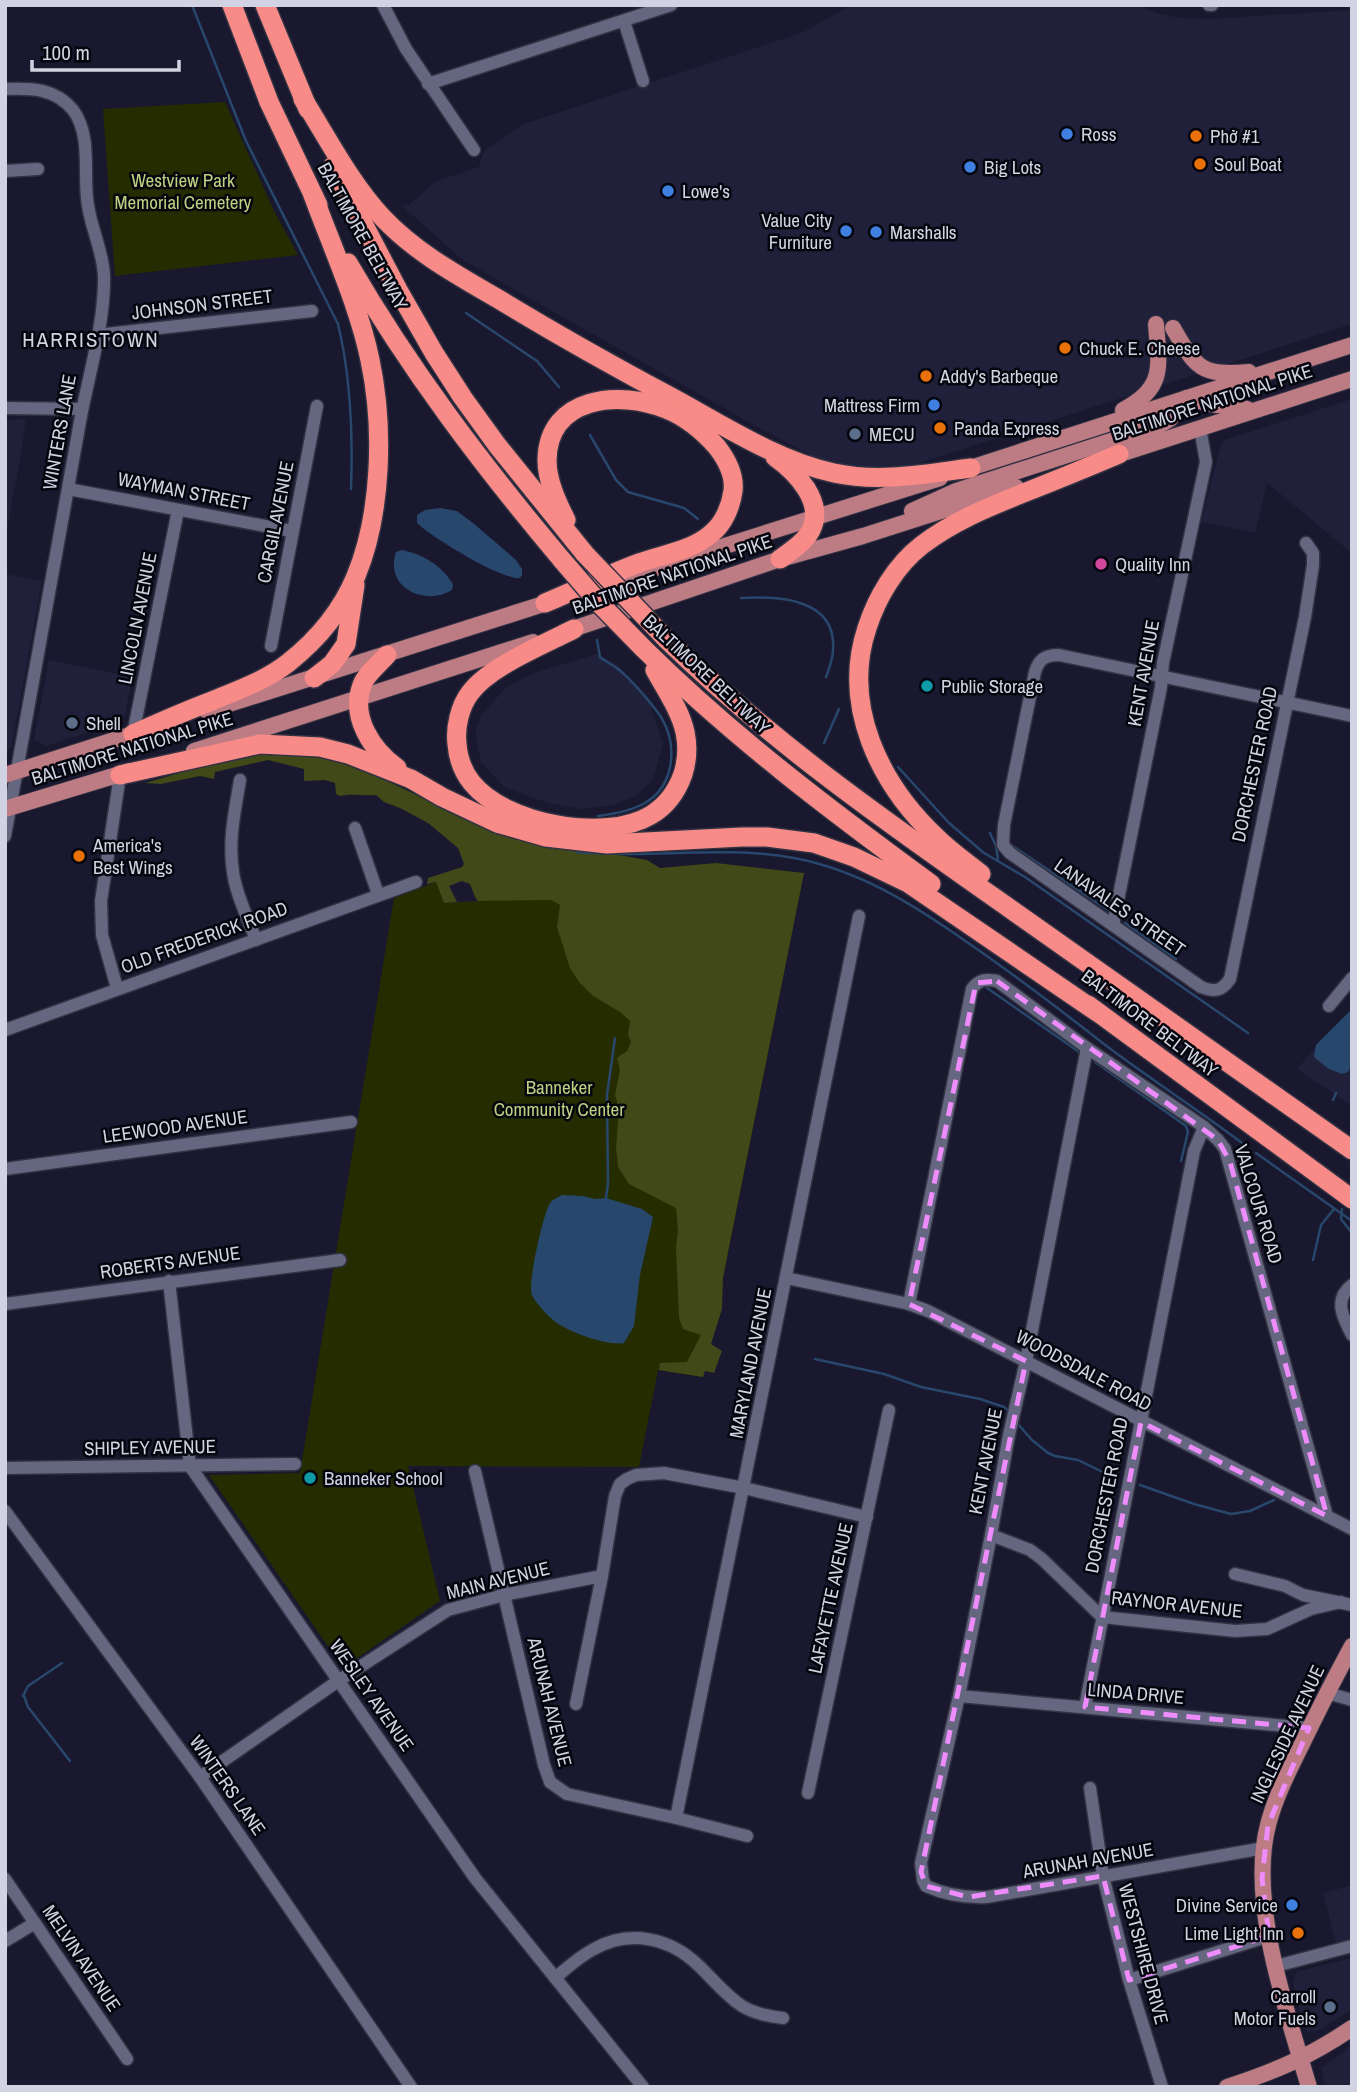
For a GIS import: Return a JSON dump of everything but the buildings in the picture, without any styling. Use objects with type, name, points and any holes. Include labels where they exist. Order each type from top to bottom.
[{"type":"highway","name":"BALTIMORE BELTWAY","points":[[232,5],[269,102],[337,243],[365,292],[413,368],[483,463],[600,604],[714,716],[815,799],[1097,1012],[1352,1199]]},
{"type":"highway","name":"BALTIMORE BELTWAY","points":[[265,5],[303,99],[358,216],[434,353],[497,445],[582,550],[667,640],[729,699],[887,823],[1352,1150]]},
{"type":"highway","points":[[303,99],[383,219],[407,241],[453,273],[561,337],[761,446],[815,468],[861,477],[896,478],[971,468]]},
{"type":"highway","points":[[313,195],[364,335],[374,386],[378,444],[377,480],[368,534],[356,577],[346,644],[332,664],[314,678]]},
{"type":"highway","points":[[545,603],[638,564],[688,547],[714,533],[732,501],[733,485],[723,455],[698,428],[667,409],[651,404],[615,399],[582,405],[569,413],[552,434],[547,462],[557,502],[582,550]]},
{"type":"highway","points":[[761,446],[782,462],[805,487],[814,505],[815,518],[811,530],[780,559]]},
{"type":"highway","points":[[1119,454],[974,513],[921,546],[883,591],[872,614],[864,635],[858,688],[862,717],[870,743],[884,771],[916,816],[957,855],[1141,1002]]},
{"type":"highway","points":[[133,734],[244,688],[286,665],[321,633],[356,577]]},
{"type":"highway","points":[[574,629],[500,667],[485,678],[469,693],[458,722],[458,753],[471,783],[501,806],[547,823],[593,828],[633,823],[663,807],[677,788],[686,766],[686,734],[681,717],[643,648]]},
{"type":"highway","points":[[387,655],[362,685],[359,711],[368,736],[379,752],[411,779]]},
{"type":"highway","points":[[120,775],[260,744],[320,747],[348,754],[411,779],[497,823],[546,837],[574,842],[634,844],[743,837],[792,840],[833,848],[908,883],[1097,1012]]},
{"type":"main road","points":[[1081,432],[1140,402],[1155,383],[1158,360],[1156,324]]},
{"type":"main road","points":[[1173,328],[1190,358],[1207,371],[1230,373],[1279,369]]},
{"type":"main road","name":"BALTIMORE NATIONAL PIKE","points":[[11,774],[1352,345]]},
{"type":"main road","name":"BALTIMORE NATIONAL PIKE","points":[[8,809],[574,629],[780,559],[863,536],[1352,379]]},
{"type":"main road","points":[[863,536],[956,491],[1160,425],[1170,419],[1187,398],[1233,408],[1258,409]]},
{"type":"main road","name":"INGLESIDE AVENUE","points":[[1309,2087],[1269,1936],[1262,1879],[1264,1848],[1276,1800],[1352,1646]]},
{"type":"main road","points":[[1227,2087],[1276,2071],[1352,2028]]},
{"type":"street","points":[[383,5],[405,49],[474,150]]},
{"type":"street","points":[[428,84],[671,5]]},
{"type":"street","points":[[624,22],[643,81]]},
{"type":"street","name":"WINTERS LANE","points":[[5,89],[37,88],[50,92],[67,104],[79,120],[89,212],[104,275],[97,335],[35,667],[11,774],[5,836]]},
{"type":"street","points":[[5,171],[38,169]]},
{"type":"street","name":"JOHNSON STREET","points":[[97,335],[312,311]]},
{"type":"street","name":"CARGIL AVENUE","points":[[271,646],[317,406]]},
{"type":"street","points":[[5,408],[82,408]]},
{"type":"street","name":"KENT AVENUE","points":[[1113,925],[1206,462],[1200,428]]},
{"type":"street","name":"WAYMAN STREET","points":[[68,489],[292,531]]},
{"type":"street","name":"LINCOLN AVENUE","points":[[133,734],[178,510]]},
{"type":"street","name":"DORCHESTER ROAD","points":[[1220,990],[1230,979],[1305,617],[1313,565],[1313,553],[1306,543]]},
{"type":"street","name":"LANAVALES STREET","points":[[1162,676],[1059,655],[1042,658],[1032,682],[1004,825],[1003,845],[1010,853],[1200,987],[1220,990]]},
{"type":"street","points":[[1162,676],[1352,716]]},
{"type":"street","points":[[117,988],[102,935],[101,901],[120,775]]},
{"type":"street","points":[[240,780],[231,838],[233,872],[236,888],[256,940]]},
{"type":"street","points":[[355,828],[378,894]]},
{"type":"street","name":"OLD FREDERICK ROAD","points":[[5,1030],[416,882]]},
{"type":"street","name":"MARYLAND AVENUE","points":[[676,1818],[859,916]]},
{"type":"street","points":[[1329,1006],[1352,978]]},
{"type":"street","name":"VALCOUR ROAD","points":[[909,1304],[972,989],[976,983],[983,980],[997,981],[1087,1048],[1205,1127],[1225,1149],[1327,1516]]},
{"type":"street","name":"KENT AVENUE","points":[[923,1880],[921,1863],[959,1696],[1087,1048]]},
{"type":"street","name":"LEEWOOD AVENUE","points":[[5,1169],[351,1122]]},
{"type":"street","name":"DORCHESTER ROAD","points":[[1085,1707],[1194,1150],[1205,1127]]},
{"type":"street","name":"ROBERTS AVENUE","points":[[5,1304],[340,1259]]},
{"type":"street","name":"WOODSDALE ROAD","points":[[786,1278],[909,1304],[944,1318],[1352,1529]]},
{"type":"street","name":"WESLEY AVENUE","points":[[169,1281],[190,1466],[475,1878],[643,2087]]},
{"type":"street","points":[[1352,1285],[1345,1290],[1340,1305],[1352,1335]]},
{"type":"street","name":"LAFAYETTE AVENUE","points":[[808,1793],[889,1410]]},
{"type":"street","name":"SHIPLEY AVENUE","points":[[5,1468],[295,1464]]},
{"type":"street","name":"ARUNAH AVENUE","points":[[475,1471],[550,1782],[567,1794],[747,1836]]},
{"type":"street","points":[[576,1704],[615,1496],[620,1485],[627,1479],[636,1475],[664,1473],[744,1488],[867,1517]]},
{"type":"street","name":"WINTERS LANE","points":[[5,1511],[200,1777],[411,2087]]},
{"type":"street","name":"RAYNOR AVENUE","points":[[991,1535],[1017,1544],[1036,1555],[1102,1617],[1235,1632],[1267,1629],[1311,1609],[1346,1604]]},
{"type":"street","points":[[1235,1574],[1285,1586],[1303,1595],[1346,1604]]},
{"type":"street","name":"MAIN AVENUE","points":[[200,1777],[338,1681],[448,1610],[504,1595],[602,1576]]},
{"type":"street","points":[[1327,1693],[1352,1700]]},
{"type":"street","name":"LINDA DRIVE","points":[[959,1696],[1310,1728]]},
{"type":"street","name":"WESTSHIRE DRIVE","points":[[1090,1788],[1103,1876],[1129,1980],[1162,2087]]},
{"type":"street","name":"ARUNAH AVENUE","points":[[923,1880],[926,1886],[947,1894],[968,1897],[1008,1894],[1264,1848]]},
{"type":"street","name":"MELVIN AVENUE","points":[[5,1879],[127,2059]]},
{"type":"street","points":[[5,1941],[35,1923]]},
{"type":"street","points":[[1129,1980],[1269,1936]]},
{"type":"street","points":[[555,1978],[591,1950],[606,1943],[635,1937],[648,1938],[686,1954],[743,2007],[760,2014],[783,2018]]},
{"type":"street","points":[[1276,1966],[1352,1947]]},
{"type":"highlighted area","points":[[997,981],[1218,1140],[1230,1162],[1327,1516],[1141,1422],[1085,1707],[1309,1728],[1268,1825],[1262,1879],[1269,1936],[1129,1980],[1103,1876],[968,1897],[926,1886],[921,1872],[1026,1361],[909,1304],[976,983]]},
{"type":"shaded area","points":[[851,5],[1134,5],[1181,18],[1210,19],[1352,10],[1352,324],[916,464],[864,469],[837,465],[814,457],[464,261],[401,205],[409,205],[436,181],[479,167],[484,151],[524,124],[804,32]]},
{"type":"shaded area","points":[[1352,399],[1352,553],[1267,483],[1255,533],[1201,522],[1222,441]]},
{"type":"shaded area","points":[[26,419],[19,465],[5,539],[5,420]]},
{"type":"shaded area","points":[[5,574],[42,581],[11,748],[5,750]]},
{"type":"shaded area","points":[[596,654],[618,665],[648,698],[663,744],[653,779],[637,795],[613,805],[580,809],[548,803],[504,787],[481,762],[475,733],[480,717],[505,688],[534,673]]},
{"type":"shaded area","points":[[49,660],[132,677],[125,715],[119,722],[46,746],[34,740]]},
{"type":"shaded area","points":[[1352,1008],[1352,1106],[1297,1069]]},
{"type":"shaded area","points":[[1352,1885],[1352,1939],[1336,1943],[1323,1893]]},
{"type":"shaded area","points":[[1352,1958],[1352,2009],[1319,2030],[1308,2032],[1293,1984],[1296,1972]]},
{"type":"shaded area","points":[[1352,2045],[1352,2087],[1325,2087],[1321,2068]]},
{"type":"green space","name":"Westview Park Memorial Cemetery","points":[[225,102],[274,211],[298,255],[115,276],[103,109]]},
{"type":"green space","points":[[304,751],[362,769],[508,835],[647,860],[660,868],[716,863],[804,873],[723,1278],[722,1309],[711,1344],[722,1351],[714,1373],[705,1371],[703,1377],[659,1370],[660,1363],[687,1362],[701,1335],[683,1329],[679,1318],[676,1208],[629,1184],[618,1167],[616,1148],[619,1108],[615,1095],[620,1070],[617,1058],[627,1051],[631,1042],[628,1035],[630,1021],[593,996],[570,968],[557,927],[560,905],[551,900],[478,901],[470,884],[462,881],[449,886],[457,902],[444,903],[436,882],[427,884],[428,878],[462,867],[464,864],[458,848],[428,823],[384,802],[376,795],[340,796],[336,794],[335,783],[325,780],[304,781],[304,769],[268,760],[215,772],[214,779],[200,776],[161,784],[145,783],[258,753]]},
{"type":"green space","name":"Banneker Community Center","points":[[802,881],[703,1377],[658,1370],[639,1467],[408,1466],[440,1601],[343,1668],[209,1475],[300,1473],[394,898],[436,882],[444,903]]},
{"type":"water","points":[[440,508],[457,511],[516,560],[522,569],[520,578],[484,566],[417,523],[417,515],[425,510]]},
{"type":"water","points":[[402,550],[437,566],[453,584],[452,590],[441,595],[419,595],[401,584],[394,564],[396,552]]},
{"type":"water","points":[[1352,1009],[1352,1064],[1348,1072],[1342,1074],[1329,1069],[1314,1055],[1316,1045]]},
{"type":"water","points":[[562,1195],[606,1198],[642,1209],[653,1217],[640,1275],[634,1326],[624,1343],[583,1336],[558,1324],[532,1295],[534,1265],[546,1212],[550,1203]]},
{"type":"waterway","points":[[192,5],[246,141],[338,324],[350,406],[351,489]]},
{"type":"waterway","points":[[466,313],[537,361],[559,387]]},
{"type":"waterway","points":[[590,435],[616,480],[628,492],[684,508],[698,519]]},
{"type":"waterway","points":[[741,598],[787,600],[815,610],[826,620],[832,633],[833,653],[826,677]]},
{"type":"waterway","points":[[597,640],[600,657],[629,679],[661,717],[670,740],[671,752],[668,775],[655,795],[634,808],[598,816]]},
{"type":"waterway","points":[[824,743],[839,709]]},
{"type":"waterway","points":[[898,767],[949,823],[984,853],[1025,877],[1248,1033]]},
{"type":"waterway","points":[[990,833],[998,860]]},
{"type":"waterway","points":[[1011,845],[1108,910]]},
{"type":"waterway","points":[[577,852],[767,854],[818,863],[862,879],[904,901],[964,940],[1246,1146]]},
{"type":"waterway","points":[[1125,923],[1176,959]]},
{"type":"waterway","points":[[987,988],[1082,1054]]},
{"type":"waterway","points":[[606,1198],[607,1095],[615,1038]]},
{"type":"waterway","points":[[1095,1062],[1186,1126],[1188,1132],[1181,1161]]},
{"type":"waterway","points":[[1333,1100],[1336,1093]]},
{"type":"waterway","points":[[1256,1153],[1352,1221]]},
{"type":"waterway","points":[[1313,1260],[1321,1225],[1334,1209]]},
{"type":"waterway","points":[[1342,1209],[1341,1219],[1352,1233]]},
{"type":"waterway","points":[[815,1359],[884,1374],[921,1387],[980,1399],[1004,1407],[1010,1412]]},
{"type":"waterway","points":[[1017,1423],[1048,1453],[1078,1460],[1117,1479]]},
{"type":"waterway","points":[[1140,1485],[1231,1514],[1250,1511],[1274,1500]]},
{"type":"waterway","points":[[23,1696],[28,1686],[62,1663]]},
{"type":"waterway","points":[[24,1696],[28,1707],[70,1761]]},
{"type":"place","name":"Ross","points":[[1067,134]]},
{"type":"place","name":"Phở #1","points":[[1196,136]]},
{"type":"place","name":"Soul Boat","points":[[1200,164]]},
{"type":"place","name":"Big Lots","points":[[970,167]]},
{"type":"place","name":"Lowe's","points":[[668,191]]},
{"type":"place","name":"Value City Furniture","points":[[846,231]]},
{"type":"place","name":"Marshalls","points":[[876,232]]},
{"type":"place","name":"Chuck E. Cheese","points":[[1065,348]]},
{"type":"place","name":"Addy's Barbeque","points":[[926,376]]},
{"type":"place","name":"Mattress Firm","points":[[934,405]]},
{"type":"place","name":"Panda Express","points":[[940,428]]},
{"type":"place","name":"MECU","points":[[855,434]]},
{"type":"place","name":"Quality Inn","points":[[1101,564]]},
{"type":"place","name":"Public Storage","points":[[927,686]]},
{"type":"place","name":"Shell","points":[[72,723]]},
{"type":"place","name":"America's Best Wings","points":[[79,856]]},
{"type":"place","name":"Banneker School","points":[[310,1478]]},
{"type":"place","name":"Divine Service","points":[[1292,1905]]},
{"type":"place","name":"Lime Light Inn","points":[[1298,1933]]},
{"type":"place","name":"Carroll Motor Fuels","points":[[1330,2007]]},
{"type":"district","name":"HARRISTOWN","points":[[91,339]]}]
